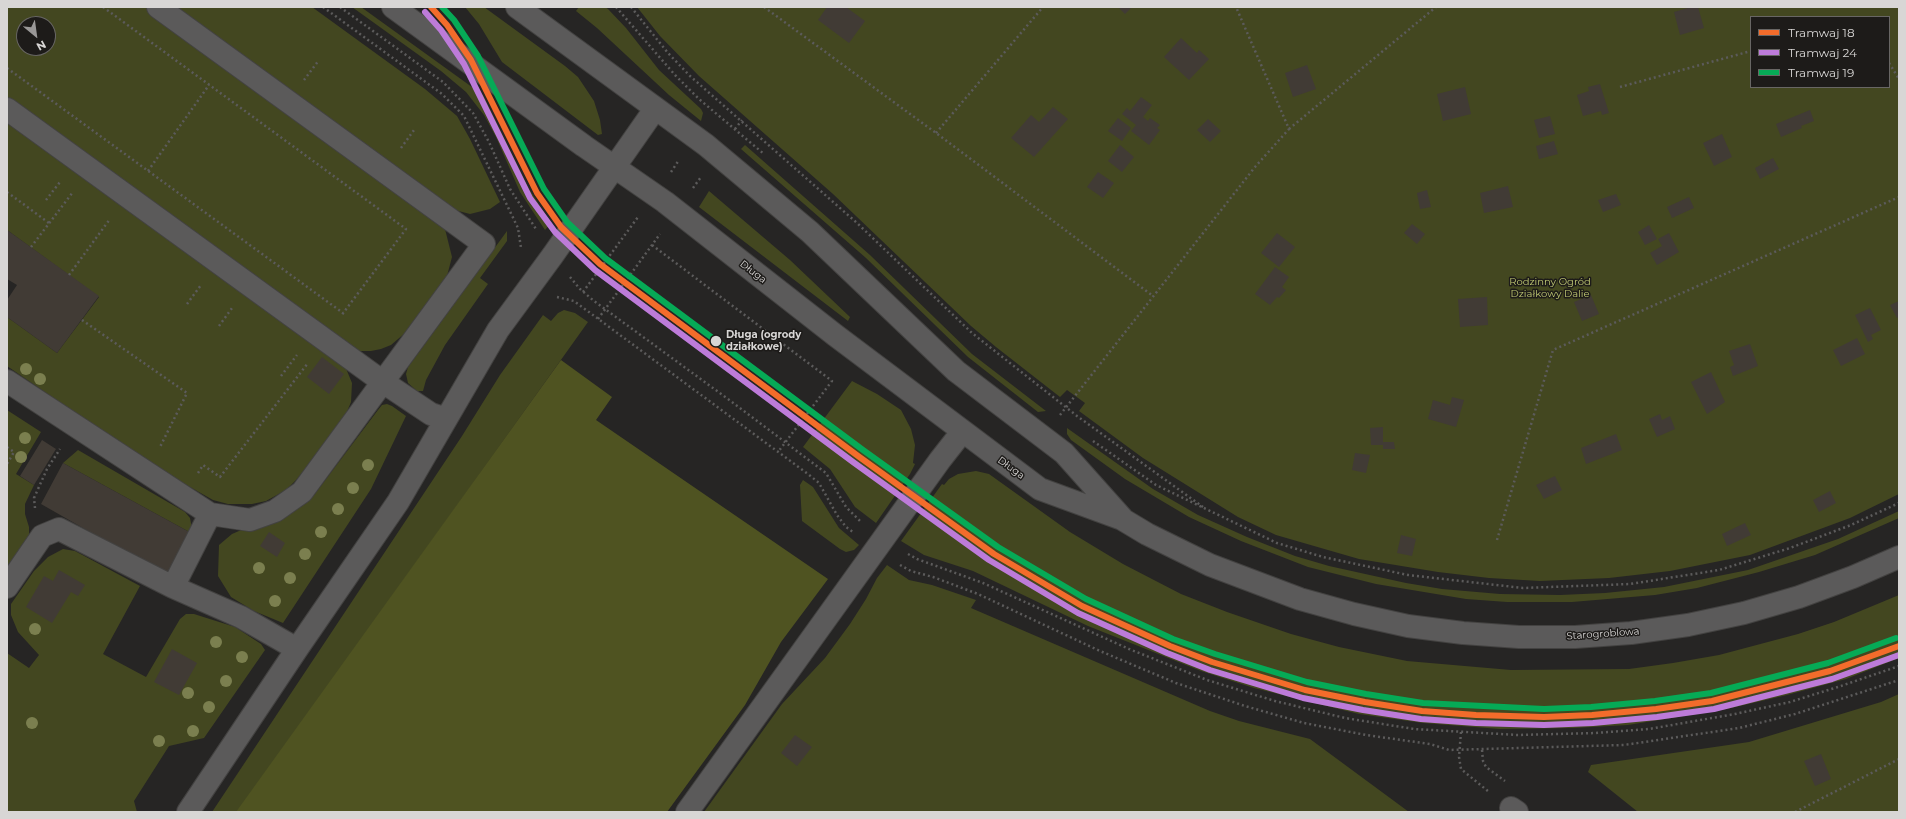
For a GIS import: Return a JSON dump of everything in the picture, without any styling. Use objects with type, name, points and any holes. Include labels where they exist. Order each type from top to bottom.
[{"type":"street","points":[[7,382],[210,514],[250,520],[275,511],[302,492],[484,244],[158,7]]},
{"type":"street","name":"Długa","points":[[393,7],[676,211],[828,331],[1040,489],[1122,519],[1147,534],[1210,565],[1300,599]]},
{"type":"street","name":"Długa","points":[[516,7],[706,145],[810,232],[956,371],[1064,453],[1122,519]]},
{"type":"street","points":[[7,108],[383,382],[431,414],[446,419]]},
{"type":"street","points":[[188,812],[296,649],[398,502],[498,330],[538,276],[655,109]]},
{"type":"street","points":[[687,812],[940,460],[962,432]]},
{"type":"street","points":[[173,587],[210,514]]},
{"type":"street","points":[[7,587],[42,536],[59,529],[173,587],[241,617],[296,649]]},
{"type":"street","name":"Starogroblowa","points":[[1300,599],[1354,614],[1424,628],[1463,633],[1519,637],[1575,637],[1659,629],[1744,613],[1819,590],[1899,557]]},
{"type":"path","points":[[103,7],[406,229],[343,313],[326,339],[220,478],[203,465],[185,497]]},
{"type":"path","points":[[323,7],[442,94],[464,116],[518,228],[522,251],[538,276],[555,297],[574,301],[819,483],[837,515],[846,527],[859,536]]},
{"type":"path","points":[[340,7],[443,82],[473,113],[489,142],[510,189],[537,231]]},
{"type":"path","points":[[616,7],[662,62],[680,80],[766,155]]},
{"type":"path","points":[[631,7],[668,53],[690,76],[857,223],[972,333],[1077,416],[1180,488],[1207,509]]},
{"type":"path","points":[[764,7],[936,133],[1153,296]]},
{"type":"path","points":[[936,133],[1043,7]]},
{"type":"path","points":[[1236,7],[1289,129]]},
{"type":"path","points":[[1075,396],[1255,167],[1289,129],[1436,7]]},
{"type":"path","points":[[1620,87],[1750,51]]},
{"type":"path","points":[[1890,65],[1899,79]]},
{"type":"path","points":[[7,68],[343,313]]},
{"type":"path","points":[[69,275],[127,195],[148,171],[209,85]]},
{"type":"path","points":[[31,247],[90,169]]},
{"type":"path","points":[[7,192],[49,223]]},
{"type":"path","points":[[1498,540],[1553,350],[1899,197]]},
{"type":"path","points":[[652,245],[832,381],[778,452]]},
{"type":"path","points":[[569,276],[580,289],[594,301],[826,473],[846,506],[862,523]]},
{"type":"path","points":[[82,320],[187,393],[147,472]]},
{"type":"path","points":[[1054,411],[1065,420]]},
{"type":"path","points":[[42,536],[34,498],[47,470],[75,425]]},
{"type":"path","points":[[1088,437],[1156,485],[1277,543],[1323,557],[1408,576],[1523,588],[1630,584],[1719,570],[1790,548],[1851,526],[1899,503]]},
{"type":"path","points":[[7,448],[14,452],[7,464]]},
{"type":"path","points":[[906,553],[917,559],[983,583],[1129,650],[1207,680],[1275,701],[1344,718],[1414,729],[1518,735],[1596,734],[1684,724],[1790,702],[1899,666]]},
{"type":"path","points":[[894,561],[911,571],[933,577],[978,594],[1100,651],[1176,683],[1245,706],[1304,723],[1366,735],[1430,744],[1449,750],[1624,744],[1739,728],[1795,714],[1899,680]]},
{"type":"path","points":[[1461,732],[1461,769],[1514,810]]},
{"type":"path","points":[[1794,812],[1899,759]]},
{"type":"green space","points":[[7,7],[145,7],[418,205],[445,229],[452,257],[447,276],[405,333],[391,345],[381,349],[356,351],[7,97]]},
{"type":"green space","points":[[174,7],[312,7],[425,89],[457,116],[470,139],[500,202],[490,209],[470,214],[447,208]]},
{"type":"green space","points":[[352,7],[361,7],[483,95],[529,189],[551,223],[545,230],[520,192],[496,137],[484,115],[466,92],[441,71]]},
{"type":"green space","points":[[465,7],[484,7],[578,77],[594,101],[600,120],[602,134],[598,135],[502,62],[479,24]]},
{"type":"green space","points":[[579,7],[605,7],[608,9],[626,28],[659,70],[701,109],[703,113],[701,121],[669,95],[597,28],[576,11]]},
{"type":"green space","name":"Rodzinny Ogród Działkowy Dalie","points":[[637,7],[1899,7],[1899,494],[1850,518],[1750,555],[1670,571],[1609,578],[1540,581],[1489,578],[1438,572],[1359,559],[1276,535],[1238,517],[1143,458],[1079,411],[1085,403],[1067,390],[1060,397],[996,347],[971,326],[833,194],[699,76],[660,36]]},
{"type":"green space","points":[[7,116],[345,366],[352,383],[351,402],[346,414],[310,464],[286,490],[266,501],[252,504],[228,504],[213,500],[151,465],[7,366],[7,317],[57,353],[99,297],[7,230]]},
{"type":"green space","points":[[745,145],[870,255],[972,354],[1046,411],[1038,412],[968,357],[866,258],[741,149]]},
{"type":"green space","points":[[709,191],[790,260],[850,317],[848,321],[699,207]]},
{"type":"green space","points":[[507,231],[507,241],[480,278],[488,284],[445,345],[426,380],[423,391],[417,391],[408,383],[406,374],[408,367]]},
{"type":"green space","points":[[564,310],[575,313],[588,322],[238,812],[212,812],[462,436],[500,375],[543,315],[551,321],[558,313]]},
{"type":"green space","points":[[561,360],[612,397],[596,420],[828,579],[781,642],[745,705],[667,812],[236,812]]},
{"type":"green space","points":[[852,381],[877,394],[901,410],[911,429],[915,445],[913,463],[915,464],[910,474],[876,523],[855,507],[830,469],[803,447]]},
{"type":"green space","points":[[387,404],[406,416],[371,489],[283,623],[254,611],[231,597],[218,576],[219,545],[232,534],[306,502],[314,495],[382,405]]},
{"type":"green space","points":[[7,410],[41,432],[16,474],[34,485],[25,504],[25,514],[29,527],[29,545],[7,578]]},
{"type":"green space","points":[[1067,428],[1153,489],[1198,515],[1247,537],[1295,556],[1329,566],[1406,583],[1442,589],[1500,594],[1560,595],[1605,593],[1664,587],[1748,570],[1838,539],[1899,511],[1899,518],[1815,555],[1759,572],[1697,588],[1655,595],[1572,602],[1507,602],[1466,599],[1376,584],[1308,567],[1241,541],[1189,517],[1125,479],[1071,440],[1067,434]]},
{"type":"green space","points":[[78,450],[185,512],[190,518],[193,534],[63,463]]},
{"type":"green space","points":[[976,471],[989,474],[1070,532],[1123,564],[1181,594],[1291,634],[1339,647],[1407,661],[1511,670],[1629,669],[1719,655],[1798,634],[1834,622],[1899,595],[1899,658],[1846,679],[1787,695],[1727,709],[1628,725],[1573,728],[1500,729],[1423,723],[1359,714],[1254,688],[1201,671],[1088,626],[973,571],[924,555],[901,541],[942,484],[944,485],[949,479],[958,474]]},
{"type":"green space","points":[[803,480],[813,487],[839,528],[859,545],[854,550],[846,552],[840,549],[802,521],[800,485]]},
{"type":"green space","points":[[63,549],[75,551],[140,586],[103,654],[146,677],[180,619],[186,614],[194,614],[235,627],[261,644],[265,650],[204,738],[169,746],[134,801],[137,812],[7,812],[7,653],[29,668],[39,655],[18,632],[11,615],[11,604],[34,571],[48,557]]},
{"type":"green space","points":[[887,565],[909,580],[932,585],[976,600],[971,608],[1210,711],[1239,721],[1310,739],[1409,812],[704,812],[782,704],[825,658],[850,624],[877,578]]},
{"type":"green space","points":[[1899,694],[1899,812],[1638,812],[1588,772],[1591,765],[1749,742],[1881,702]]},
{"type":"building","points":[[827,7],[846,7],[865,21],[849,43],[818,20]]},
{"type":"building","points":[[1118,7],[1132,7],[1125,14]]},
{"type":"building","points":[[1691,7],[1698,7],[1704,28],[1680,35],[1674,12]]},
{"type":"building","points":[[1181,38],[1197,53],[1199,50],[1209,59],[1189,80],[1164,57]]},
{"type":"building","points":[[1307,65],[1316,89],[1293,97],[1285,73]]},
{"type":"building","points":[[1600,84],[1609,113],[1602,115],[1601,111],[1583,116],[1577,95],[1589,91],[1588,87]]},
{"type":"building","points":[[1465,87],[1471,114],[1443,121],[1437,94]]},
{"type":"building","points":[[1141,97],[1152,105],[1143,117],[1148,121],[1150,118],[1160,125],[1157,128],[1160,130],[1149,145],[1131,131],[1136,125],[1122,114],[1127,108],[1130,111]]},
{"type":"building","points":[[1053,107],[1068,119],[1034,157],[1011,138],[1031,115],[1039,122]]},
{"type":"building","points":[[1810,110],[1814,121],[1781,137],[1776,124]]},
{"type":"building","points":[[1550,116],[1555,134],[1539,138],[1534,120]]},
{"type":"building","points":[[1118,118],[1131,128],[1122,141],[1108,131]]},
{"type":"building","points":[[1208,119],[1221,131],[1210,142],[1197,130]]},
{"type":"building","points":[[1722,134],[1732,157],[1714,166],[1703,143]]},
{"type":"building","points":[[1554,141],[1558,154],[1539,159],[1536,146]]},
{"type":"building","points":[[1120,145],[1134,157],[1122,172],[1108,161]]},
{"type":"building","points":[[1773,158],[1779,169],[1760,179],[1755,168]]},
{"type":"building","points":[[1098,172],[1114,183],[1103,198],[1087,187]]},
{"type":"building","points":[[1508,186],[1513,207],[1484,213],[1480,193]]},
{"type":"building","points":[[1427,190],[1431,207],[1420,209],[1417,193]]},
{"type":"building","points":[[1616,194],[1621,205],[1603,212],[1598,200]]},
{"type":"building","points":[[1689,197],[1694,208],[1672,218],[1667,207]]},
{"type":"building","points":[[1412,224],[1425,234],[1417,244],[1404,233]]},
{"type":"building","points":[[1649,225],[1657,239],[1645,245],[1638,232]]},
{"type":"building","points":[[7,230],[99,296],[57,353],[7,317],[7,300],[17,285],[7,279]]},
{"type":"building","points":[[1277,233],[1295,247],[1279,267],[1261,253]]},
{"type":"building","points":[[1669,233],[1679,252],[1657,265],[1650,253],[1662,246],[1658,239]]},
{"type":"building","points":[[1275,267],[1289,277],[1282,287],[1286,290],[1270,305],[1255,294]]},
{"type":"building","points":[[1591,295],[1599,314],[1582,321],[1574,302]]},
{"type":"building","points":[[1487,297],[1488,325],[1460,327],[1458,299]]},
{"type":"building","points":[[1899,301],[1899,317],[1897,318],[1890,305]]},
{"type":"building","points":[[1870,308],[1881,330],[1871,335],[1873,339],[1868,342],[1855,315]]},
{"type":"building","points":[[1857,338],[1865,354],[1841,366],[1833,350]]},
{"type":"building","points":[[1750,344],[1758,366],[1733,376],[1730,367],[1734,365],[1729,351]]},
{"type":"building","points":[[322,357],[344,374],[329,394],[307,377]]},
{"type":"building","points":[[1711,372],[1725,402],[1707,414],[1691,382]]},
{"type":"building","points":[[1452,397],[1464,400],[1456,427],[1428,419],[1433,400],[1450,405]]},
{"type":"building","points":[[1660,414],[1662,420],[1670,416],[1675,429],[1657,437],[1649,419]]},
{"type":"building","points":[[1383,427],[1383,442],[1394,442],[1395,449],[1383,449],[1383,445],[1371,445],[1370,428]]},
{"type":"building","points":[[1616,434],[1622,450],[1586,464],[1581,448]]},
{"type":"building","points":[[42,440],[56,449],[34,485],[20,476]]},
{"type":"building","points":[[1355,453],[1370,455],[1366,473],[1352,470]]},
{"type":"building","points":[[63,463],[193,534],[169,577],[41,504]]},
{"type":"building","points":[[1555,476],[1562,490],[1544,499],[1536,485]]},
{"type":"building","points":[[1830,491],[1836,503],[1819,512],[1813,500]]},
{"type":"building","points":[[1745,523],[1751,535],[1727,546],[1722,534]]},
{"type":"building","points":[[269,532],[285,543],[277,557],[260,546]]},
{"type":"building","points":[[1401,535],[1416,539],[1412,556],[1397,553]]},
{"type":"building","points":[[59,570],[85,585],[78,596],[71,592],[52,623],[26,607],[44,576],[53,581]]},
{"type":"building","points":[[172,649],[197,663],[179,695],[154,682]]},
{"type":"building","points":[[795,735],[812,747],[797,766],[781,753]]},
{"type":"building","points":[[1821,754],[1831,779],[1815,786],[1804,761]]},
{"type":"tram line","name":"18","points":[[431,7],[447,25],[471,60],[537,193],[561,227],[600,264],[858,456],[994,554],[1082,606],[1170,646],[1212,662],[1305,690],[1365,702],[1422,711],[1476,715],[1544,717],[1592,715],[1656,709],[1712,701],[1830,671],[1899,646]]},
{"type":"tram line","name":"19","points":[[442,7],[454,20],[478,56],[544,189],[567,222],[605,258],[863,450],[998,547],[1086,599],[1173,639],[1215,654],[1307,682],[1366,694],[1423,703],[1544,709],[1591,707],[1655,701],[1711,693],[1828,663],[1896,638]]},
{"type":"tram line","name":"24","points":[[425,12],[441,30],[464,64],[530,198],[555,232],[595,270],[853,462],[989,560],[1078,613],[1167,653],[1210,670],[1303,698],[1363,710],[1421,719],[1476,723],[1544,725],[1593,723],[1657,717],[1714,709],[1832,679],[1899,655]]},
{"type":"place","name":"Długa (ogrody działkowe)","points":[[716,341]]}]
